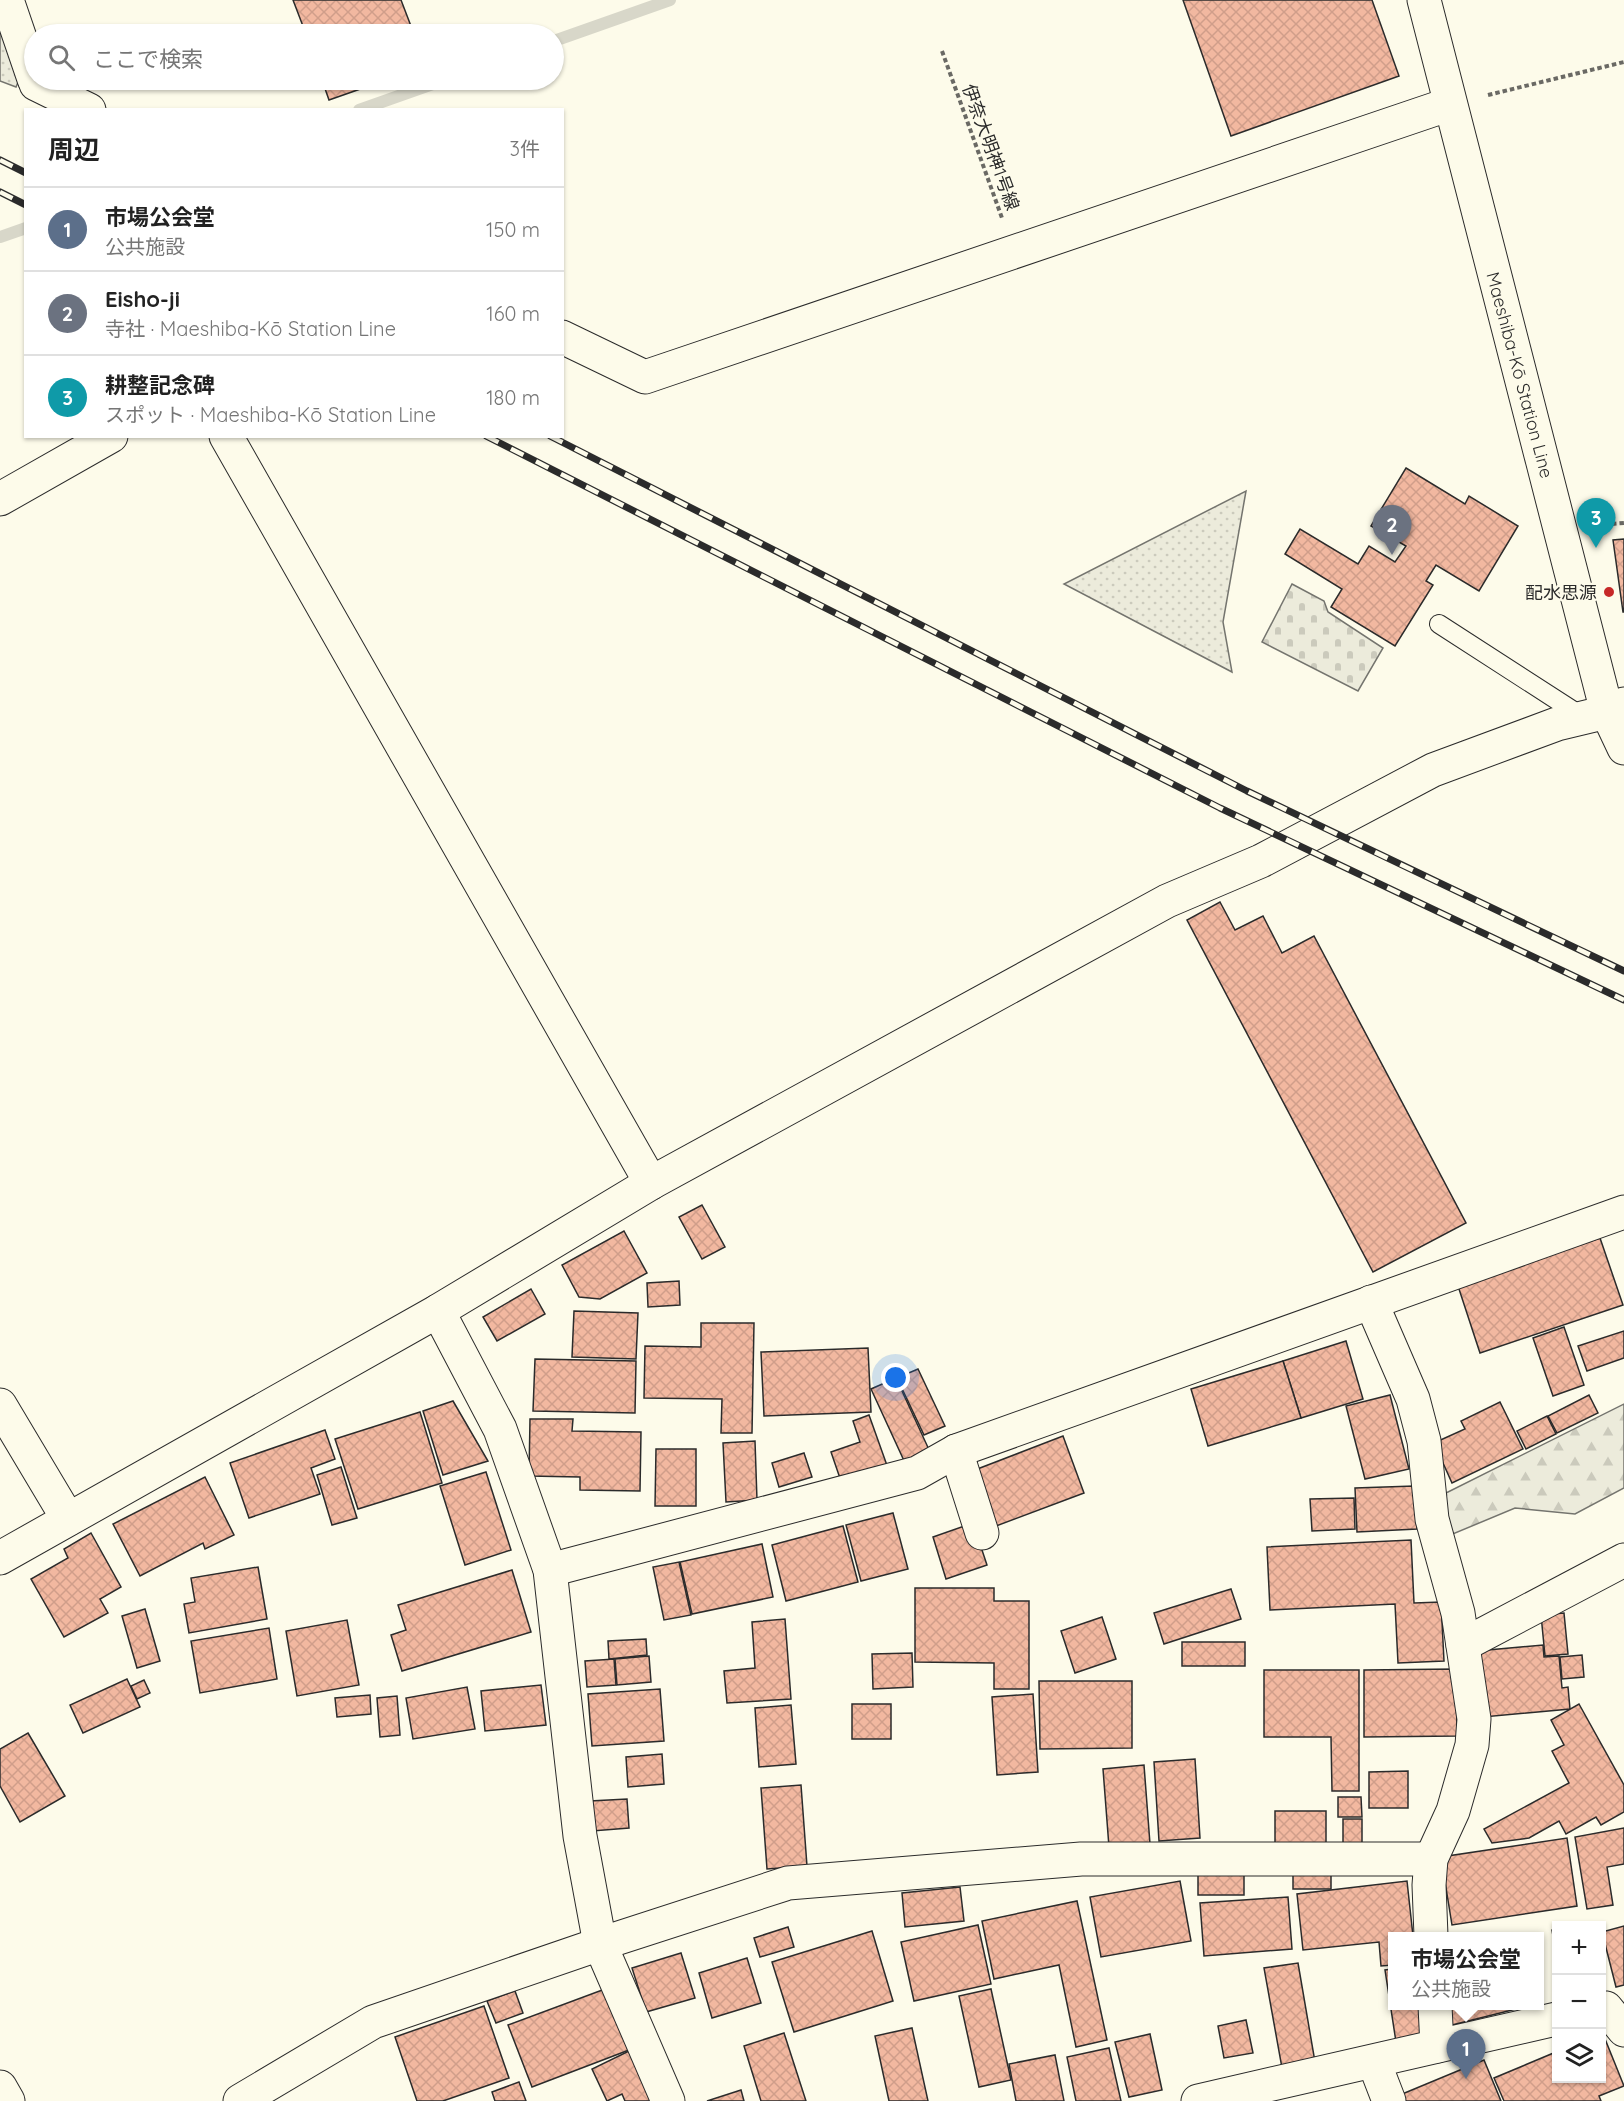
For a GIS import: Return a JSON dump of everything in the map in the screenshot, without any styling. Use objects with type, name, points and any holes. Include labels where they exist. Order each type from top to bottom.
[{"type":"street","points":[[7,0],[24,50]]},
{"type":"street","name":"Maeshiba-Kō Station Line","points":[[1424,0],[1605,711],[1624,748]]},
{"type":"street","points":[[48,90],[85,108]]},
{"type":"street","points":[[564,338],[645,377],[1450,104]]},
{"type":"street","points":[[0,500],[108,438]]},
{"type":"street","points":[[227,438],[651,1184]]},
{"type":"street","points":[[0,1558],[438,1311],[651,1184],[1167,901],[1261,861],[1433,770],[1557,724],[1605,711]]},
{"type":"street","points":[[550,1570],[917,1473],[956,1451],[1624,1212]]},
{"type":"street","points":[[1371,1302],[1413,1399],[1424,1441],[1432,1519],[1458,1613],[1474,1719],[1472,1745],[1453,1810],[1431,1859],[1429,1885],[1431,1932]]},
{"type":"street","points":[[438,1311],[500,1429],[550,1570],[580,1836],[600,1944],[668,2101]]},
{"type":"street","points":[[0,1405],[68,1519]]},
{"type":"street","points":[[956,1451],[982,1533]]},
{"type":"street","points":[[1463,1645],[1624,1560]]},
{"type":"street","points":[[260,2096],[372,2022],[788,1883],[1081,1859],[1431,1859]]},
{"type":"street","points":[[1435,2010],[1437,2046]]},
{"type":"street","points":[[1198,2101],[1552,2020]]},
{"type":"street","points":[[1374,2062],[1389,2101]]},
{"type":"street","points":[[0,2087],[8,2101]]},
{"type":"lane","points":[[1439,624],[1605,711]]},
{"type":"path","name":"伊奈大明神1号線","points":[[942,51],[1014,252]]},
{"type":"path","points":[[1450,104],[1624,62]]},
{"type":"green space","points":[[0,16],[21,75],[16,87],[0,81]]},
{"type":"green space","points":[[1246,491],[1223,622],[1232,672],[1064,584]]},
{"type":"green space","points":[[1292,584],[1324,601],[1328,612],[1383,648],[1358,691],[1262,642]]},
{"type":"green space","points":[[1624,1404],[1624,1488],[1575,1514],[1515,1508],[1448,1536],[1442,1495]]},
{"type":"building","points":[[293,0],[401,0],[410,24],[302,24]]},
{"type":"building","points":[[1183,0],[1372,0],[1399,76],[1231,136]]},
{"type":"building","points":[[326,90],[358,90],[329,100]]},
{"type":"building","points":[[1406,468],[1465,504],[1469,496],[1518,526],[1479,591],[1436,565],[1426,581],[1433,585],[1395,646],[1331,607],[1342,589],[1285,554],[1300,529],[1358,564],[1369,546],[1395,562],[1406,546],[1371,526]]},
{"type":"building","points":[[1624,539],[1624,612],[1623,612],[1613,540]]},
{"type":"building","points":[[1220,902],[1235,930],[1263,916],[1282,953],[1314,936],[1466,1223],[1373,1272],[1187,920]]},
{"type":"building","points":[[702,1205],[725,1247],[702,1259],[679,1217]]},
{"type":"building","points":[[624,1231],[647,1273],[600,1299],[579,1297],[562,1265]]},
{"type":"building","points":[[1600,1238],[1623,1305],[1480,1353],[1458,1286]]},
{"type":"building","points":[[679,1281],[680,1305],[648,1307],[647,1283]]},
{"type":"building","points":[[531,1289],[545,1314],[497,1341],[483,1317]]},
{"type":"building","points":[[574,1311],[638,1313],[636,1359],[572,1357]]},
{"type":"building","points":[[701,1323],[754,1323],[752,1433],[721,1433],[722,1399],[644,1398],[645,1346],[701,1347]]},
{"type":"building","points":[[1564,1327],[1584,1385],[1553,1396],[1533,1338]]},
{"type":"building","points":[[1624,1331],[1624,1358],[1587,1371],[1578,1346]]},
{"type":"building","points":[[1346,1341],[1363,1399],[1301,1418],[1283,1361]]},
{"type":"building","points":[[868,1348],[871,1412],[764,1416],[761,1352]]},
{"type":"building","points":[[535,1359],[636,1361],[635,1413],[533,1411]]},
{"type":"building","points":[[1283,1361],[1301,1418],[1208,1446],[1191,1389]]},
{"type":"building","points":[[918,1369],[945,1426],[924,1435],[897,1378]]},
{"type":"building","points":[[896,1378],[931,1454],[906,1465],[871,1389]]},
{"type":"building","points":[[1390,1395],[1409,1469],[1365,1479],[1346,1406]]},
{"type":"building","points":[[1589,1395],[1598,1413],[1557,1433],[1548,1416]]},
{"type":"building","points":[[453,1401],[488,1461],[443,1475],[423,1411]]},
{"type":"building","points":[[1500,1402],[1523,1449],[1452,1483],[1434,1443],[1465,1429],[1461,1421]]},
{"type":"building","points":[[420,1412],[442,1483],[358,1509],[335,1439]]},
{"type":"building","points":[[869,1415],[889,1471],[843,1487],[831,1452],[860,1442],[853,1421]]},
{"type":"building","points":[[1547,1416],[1556,1434],[1526,1449],[1517,1431]]},
{"type":"building","points":[[530,1419],[573,1419],[572,1431],[641,1432],[640,1491],[580,1490],[580,1477],[529,1476]]},
{"type":"building","points":[[325,1430],[335,1459],[311,1468],[320,1494],[249,1518],[230,1463]]},
{"type":"building","points":[[1063,1436],[1084,1493],[988,1529],[967,1473]]},
{"type":"building","points":[[755,1441],[757,1500],[726,1502],[723,1443]]},
{"type":"building","points":[[656,1449],[696,1449],[696,1506],[655,1506]]},
{"type":"building","points":[[804,1453],[812,1477],[779,1487],[772,1463]]},
{"type":"building","points":[[341,1467],[357,1518],[332,1525],[317,1475]]},
{"type":"building","points":[[486,1472],[511,1550],[465,1565],[440,1486]]},
{"type":"building","points":[[205,1477],[234,1535],[205,1549],[203,1543],[140,1576],[113,1524]]},
{"type":"building","points":[[1414,1486],[1417,1529],[1357,1532],[1355,1488]]},
{"type":"building","points":[[1354,1498],[1355,1529],[1312,1531],[1310,1499]]},
{"type":"building","points":[[893,1513],[908,1569],[861,1581],[846,1525]]},
{"type":"building","points":[[973,1523],[987,1565],[946,1579],[933,1537]]},
{"type":"building","points":[[843,1526],[858,1582],[786,1601],[772,1545]]},
{"type":"building","points":[[91,1533],[121,1587],[100,1599],[108,1613],[64,1637],[31,1579],[68,1558],[64,1549]]},
{"type":"building","points":[[1411,1540],[1414,1603],[1441,1602],[1444,1661],[1398,1663],[1395,1604],[1270,1610],[1267,1547]]},
{"type":"building","points":[[762,1544],[773,1597],[692,1614],[680,1562]]},
{"type":"building","points":[[679,1562],[691,1615],[664,1620],[653,1567]]},
{"type":"building","points":[[258,1567],[267,1619],[189,1633],[184,1604],[195,1602],[191,1578]]},
{"type":"building","points":[[512,1570],[531,1632],[402,1671],[391,1635],[406,1630],[398,1605]]},
{"type":"building","points":[[915,1588],[994,1588],[994,1601],[1029,1601],[1029,1689],[994,1689],[994,1663],[915,1662]]},
{"type":"building","points":[[1231,1589],[1241,1619],[1164,1644],[1154,1613]]},
{"type":"building","points":[[145,1609],[160,1661],[137,1668],[122,1616]]},
{"type":"building","points":[[1564,1613],[1568,1654],[1545,1656],[1541,1615]]},
{"type":"building","points":[[1102,1617],[1116,1659],[1075,1673],[1061,1631]]},
{"type":"building","points":[[785,1619],[791,1699],[727,1703],[724,1671],[755,1668],[752,1622]]},
{"type":"building","points":[[347,1620],[359,1685],[297,1696],[286,1631]]},
{"type":"building","points":[[269,1628],[277,1679],[200,1693],[191,1641]]},
{"type":"building","points":[[646,1639],[647,1655],[609,1659],[608,1641]]},
{"type":"building","points":[[1182,1642],[1245,1642],[1245,1666],[1182,1666]]},
{"type":"building","points":[[1543,1645],[1544,1657],[1559,1656],[1562,1688],[1568,1687],[1570,1709],[1483,1717],[1477,1651]]},
{"type":"building","points":[[912,1653],[913,1687],[873,1689],[872,1654]]},
{"type":"building","points":[[1582,1655],[1584,1677],[1562,1679],[1560,1657]]},
{"type":"building","points":[[649,1656],[651,1682],[617,1685],[615,1659]]},
{"type":"building","points":[[614,1659],[616,1685],[587,1687],[585,1661]]},
{"type":"building","points":[[1456,1669],[1457,1736],[1364,1737],[1364,1670]]},
{"type":"building","points":[[1264,1670],[1359,1670],[1359,1791],[1332,1791],[1331,1737],[1264,1737]]},
{"type":"building","points":[[127,1679],[140,1707],[83,1733],[70,1705]]},
{"type":"building","points":[[144,1680],[150,1693],[137,1699],[131,1686]]},
{"type":"building","points":[[1039,1681],[1132,1681],[1132,1748],[1040,1749]]},
{"type":"building","points":[[541,1685],[546,1725],[485,1731],[481,1691]]},
{"type":"building","points":[[467,1687],[475,1729],[413,1739],[406,1698]]},
{"type":"building","points":[[660,1689],[664,1741],[592,1746],[588,1694]]},
{"type":"building","points":[[1033,1694],[1038,1772],[997,1775],[992,1697]]},
{"type":"building","points":[[370,1695],[371,1714],[337,1717],[335,1698]]},
{"type":"building","points":[[397,1696],[400,1735],[380,1737],[377,1698]]},
{"type":"building","points":[[852,1704],[891,1704],[891,1739],[852,1739]]},
{"type":"building","points":[[1579,1704],[1624,1785],[1624,1812],[1601,1825],[1596,1817],[1566,1834],[1559,1821],[1529,1838],[1492,1843],[1484,1829],[1569,1783],[1552,1751],[1564,1745],[1551,1720]]},
{"type":"building","points":[[791,1705],[796,1764],[759,1767],[755,1708]]},
{"type":"building","points":[[28,1733],[65,1796],[20,1822],[0,1786],[0,1749]]},
{"type":"building","points":[[662,1754],[664,1784],[628,1787],[626,1757]]},
{"type":"building","points":[[1195,1759],[1200,1838],[1159,1841],[1154,1762]]},
{"type":"building","points":[[1144,1765],[1150,1844],[1109,1847],[1103,1769]]},
{"type":"building","points":[[1408,1771],[1408,1808],[1369,1808],[1369,1772]]},
{"type":"building","points":[[801,1785],[807,1866],[767,1869],[761,1788]]},
{"type":"building","points":[[1338,1797],[1361,1797],[1362,1817],[1338,1817]]},
{"type":"building","points":[[627,1799],[629,1828],[592,1831],[590,1801]]},
{"type":"building","points":[[1275,1811],[1326,1811],[1326,1847],[1275,1847]]},
{"type":"building","points":[[1343,1819],[1362,1819],[1362,1845],[1343,1845]]},
{"type":"building","points":[[1624,1828],[1624,1864],[1607,1867],[1613,1905],[1587,1909],[1575,1837]]},
{"type":"building","points":[[1567,1838],[1577,1906],[1452,1925],[1441,1857]]},
{"type":"building","points":[[1293,1871],[1331,1871],[1331,1889],[1293,1889]]},
{"type":"building","points":[[1198,1872],[1244,1872],[1244,1895],[1198,1895]]},
{"type":"building","points":[[1180,1881],[1191,1941],[1101,1957],[1090,1897]]},
{"type":"building","points":[[1407,1881],[1413,1932],[1388,1932],[1388,1965],[1381,1966],[1379,1942],[1303,1950],[1297,1894]]},
{"type":"building","points":[[960,1887],[964,1921],[905,1927],[902,1893]]},
{"type":"building","points":[[1288,1897],[1292,1949],[1204,1956],[1200,1903]]},
{"type":"building","points":[[1077,1901],[1107,2040],[1076,2047],[1059,1965],[994,1979],[982,1921]]},
{"type":"building","points":[[978,1925],[991,1984],[914,2001],[901,1942]]},
{"type":"building","points":[[1624,1926],[1624,1985],[1616,1987],[1606,1948],[1606,1931]]},
{"type":"building","points":[[788,1927],[794,1947],[760,1957],[754,1938]]},
{"type":"building","points":[[872,1931],[893,2001],[794,2032],[772,1962]]},
{"type":"building","points":[[681,1953],[695,1998],[646,2012],[632,1968]]},
{"type":"building","points":[[747,1958],[761,2003],[712,2018],[699,1973]]},
{"type":"building","points":[[1298,1963],[1315,2062],[1282,2068],[1264,1968]]},
{"type":"building","points":[[1385,1970],[1388,1970],[1388,1990]]},
{"type":"building","points":[[605,1989],[629,2050],[532,2087],[508,2025]]},
{"type":"building","points":[[991,1989],[1011,2080],[979,2087],[959,1996]]},
{"type":"building","points":[[515,1991],[523,2013],[496,2023],[487,2001]]},
{"type":"building","points":[[484,2006],[509,2078],[443,2101],[417,2101],[395,2037]]},
{"type":"building","points":[[1391,2010],[1423,2010],[1426,2037],[1396,2042]]},
{"type":"building","points":[[1448,2010],[1512,2010],[1452,2025]]},
{"type":"building","points":[[1246,2020],[1253,2053],[1224,2058],[1218,2026]]},
{"type":"building","points":[[912,2028],[928,2101],[889,2101],[875,2036]]},
{"type":"building","points":[[784,2033],[806,2101],[761,2101],[744,2046]]},
{"type":"building","points":[[1150,2034],[1162,2090],[1129,2097],[1115,2042]]},
{"type":"building","points":[[1606,2041],[1624,2086],[1599,2096],[1601,2101],[1504,2101],[1494,2078],[1552,2054],[1552,2083],[1606,2083]]},
{"type":"building","points":[[1109,2048],[1121,2101],[1076,2101],[1067,2057]]},
{"type":"building","points":[[631,2050],[655,2101],[625,2101],[622,2094],[607,2101],[592,2069]]},
{"type":"building","points":[[1055,2055],[1064,2101],[1016,2101],[1009,2064]]},
{"type":"building","points":[[1484,2060],[1501,2101],[1396,2101],[1395,2097]]},
{"type":"building","points":[[519,2082],[526,2101],[495,2101],[492,2092]]},
{"type":"building","points":[[741,2090],[744,2101],[707,2101]]},
{"type":"waterway","points":[[564,37],[670,0]]},
{"type":"waterway","points":[[365,108],[416,90]]},
{"type":"waterway","points":[[0,237],[24,229]]},
{"type":"railway","points":[[0,160],[24,172]]},
{"type":"railway","points":[[0,192],[24,204]]},
{"type":"railway","points":[[490,438],[1220,808],[1624,1000]]},
{"type":"railway","points":[[554,438],[1247,791],[1624,971]]},
{"type":"place","name":"耕整記念碑","points":[[1596,548]]},
{"type":"place","name":"Eisho-ji","points":[[1392,555]]},
{"type":"place","name":"配水思源","points":[[1609,592]]},
{"type":"place","name":"市場公会堂","points":[[1466,2079]]}]
